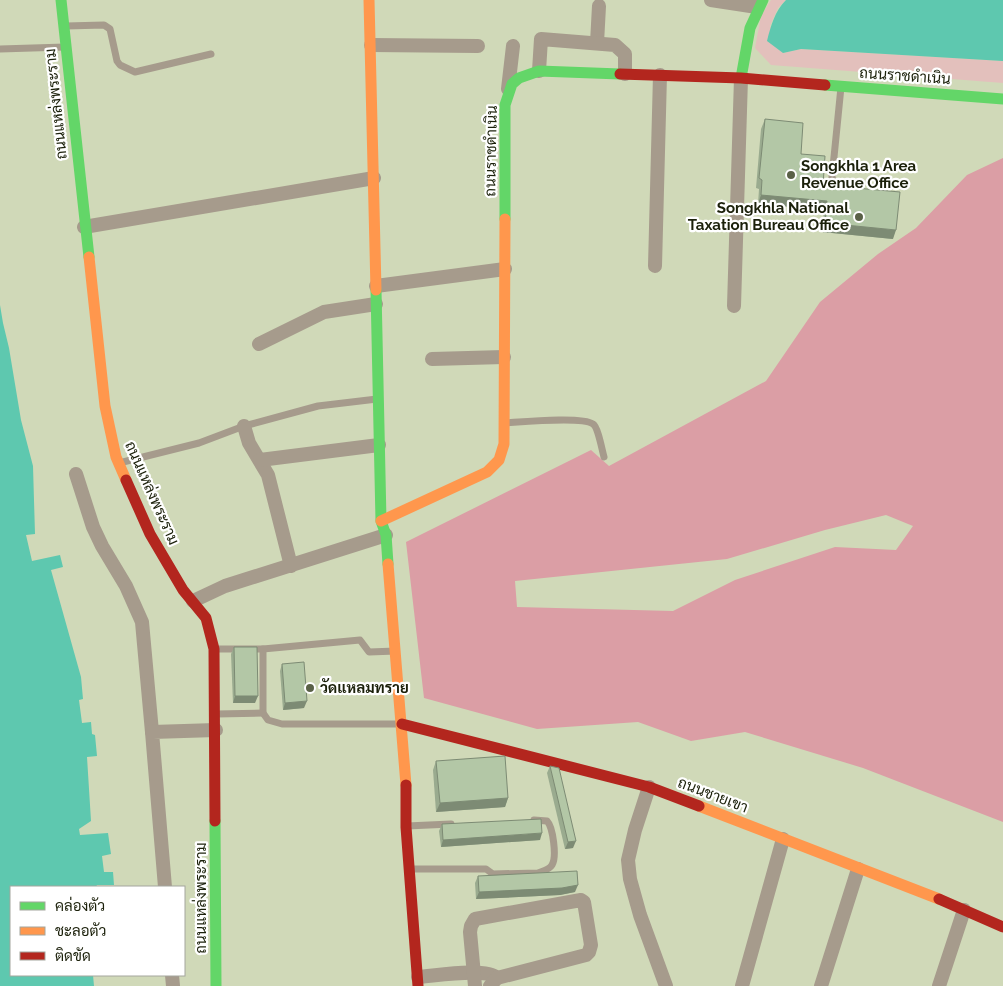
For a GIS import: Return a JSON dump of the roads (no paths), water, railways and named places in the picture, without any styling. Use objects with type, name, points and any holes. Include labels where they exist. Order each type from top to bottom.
[{"type":"street","name":"ถนนแหล่งพระราม","points":[[61,0],[84,227],[105,406],[116,457],[150,534],[178,582],[206,618],[214,649],[216,730],[216,986]]},
{"type":"street","points":[[369,0],[378,399],[384,528],[402,724],[406,826],[418,982],[474,979],[488,973],[494,982],[586,955],[591,945],[584,902],[580,900],[474,919],[470,932],[474,979]]},
{"type":"street","points":[[711,0],[760,4],[747,39],[740,78],[734,306]]},
{"type":"street","points":[[597,43],[599,6]]},
{"type":"street","points":[[539,71],[541,39],[615,45],[625,54],[625,74]]},
{"type":"street","points":[[371,45],[478,46]]},
{"type":"street","points":[[508,89],[513,46]]},
{"type":"street","name":"ถนนราชดำเนิน","points":[[384,528],[487,472],[499,460],[504,444],[505,105],[508,89],[516,79],[539,71],[740,78],[1003,99]]},
{"type":"street","points":[[655,266],[660,75]]},
{"type":"street","points":[[84,227],[374,178]]},
{"type":"street","points":[[376,286],[504,269]]},
{"type":"street","points":[[259,344],[324,312],[376,304]]},
{"type":"street","points":[[432,359],[504,356]]},
{"type":"street","points":[[244,426],[249,443],[260,460],[270,485],[291,566]]},
{"type":"street","points":[[260,460],[380,445]]},
{"type":"street","points":[[76,474],[93,527],[126,586],[142,622],[164,886]]},
{"type":"street","points":[[193,601],[221,587],[291,566],[384,528]]},
{"type":"street","name":"ถนนชายเขา","points":[[402,724],[649,787],[1003,927]]},
{"type":"street","points":[[152,732],[216,730]]},
{"type":"street","points":[[649,787],[634,830],[628,860],[630,879],[640,915],[666,986]]},
{"type":"street","points":[[742,986],[783,839]]},
{"type":"street","points":[[821,986],[858,869]]},
{"type":"street","points":[[939,986],[964,910]]},
{"type":"lane","points":[[63,26],[104,25],[110,29],[117,61],[120,65],[136,72],[211,54]]},
{"type":"lane","points":[[0,49],[65,47]]},
{"type":"lane","points":[[841,86],[833,182],[837,187],[855,189]]},
{"type":"lane","points":[[119,463],[199,442],[244,426],[318,406],[378,399]]},
{"type":"lane","points":[[504,423],[564,420],[591,423],[596,426],[604,457]]},
{"type":"lane","points":[[214,649],[263,649],[360,640],[369,652],[396,651]]},
{"type":"lane","points":[[263,649],[263,713],[268,720],[282,724],[402,724]]},
{"type":"lane","points":[[215,714],[263,713]]},
{"type":"lane","points":[[409,869],[486,869],[493,874],[538,873],[544,871],[552,866],[555,856],[551,828],[547,821],[530,820]]},
{"type":"lane","points":[[406,826],[464,824]]},
{"type":"water","points":[[786,0],[1003,0],[1003,61],[801,49],[783,53],[767,41],[776,14]]},
{"type":"water","points":[[0,305],[21,420],[33,466],[35,534],[26,535],[32,561],[60,555],[63,567],[51,570],[81,677],[83,699],[79,700],[82,723],[91,722],[92,734],[95,735],[97,756],[87,757],[91,821],[79,829],[80,835],[108,833],[111,854],[102,856],[104,872],[113,872],[114,885],[10,886],[10,976],[93,976],[94,986],[0,986]]},
{"type":"place","name":"Songkhla 1 Area Revenue Office","points":[[791,175]]},
{"type":"place","name":"Songkhla National Taxation Bureau Office","points":[[859,217]]},
{"type":"place","name":"วัดแหลมทราย","points":[[310,688]]}]
